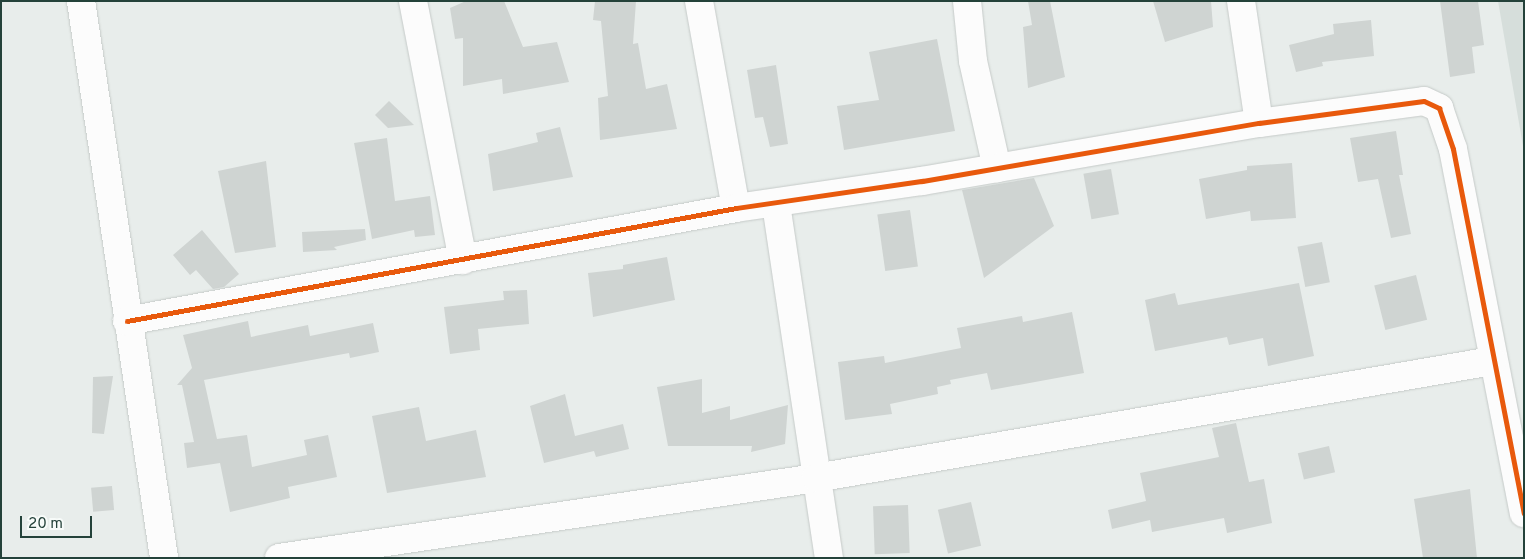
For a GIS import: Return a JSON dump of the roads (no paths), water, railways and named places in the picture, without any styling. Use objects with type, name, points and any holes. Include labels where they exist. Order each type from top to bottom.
[{"type":"street","points":[[81,1],[127,321],[164,558]]},
{"type":"street","points":[[413,1],[463,260]]},
{"type":"street","points":[[700,1],[736,208]]},
{"type":"street","points":[[967,1],[973,61],[998,168]]},
{"type":"street","points":[[1241,1],[1259,124]]},
{"type":"street","points":[[127,321],[736,208],[776,204],[1259,124],[1424,101],[1439,108],[1454,149],[1492,362],[1524,513]]},
{"type":"street","points":[[776,204],[829,558]]},
{"type":"street","points":[[279,558],[816,478],[1492,362]]}]
